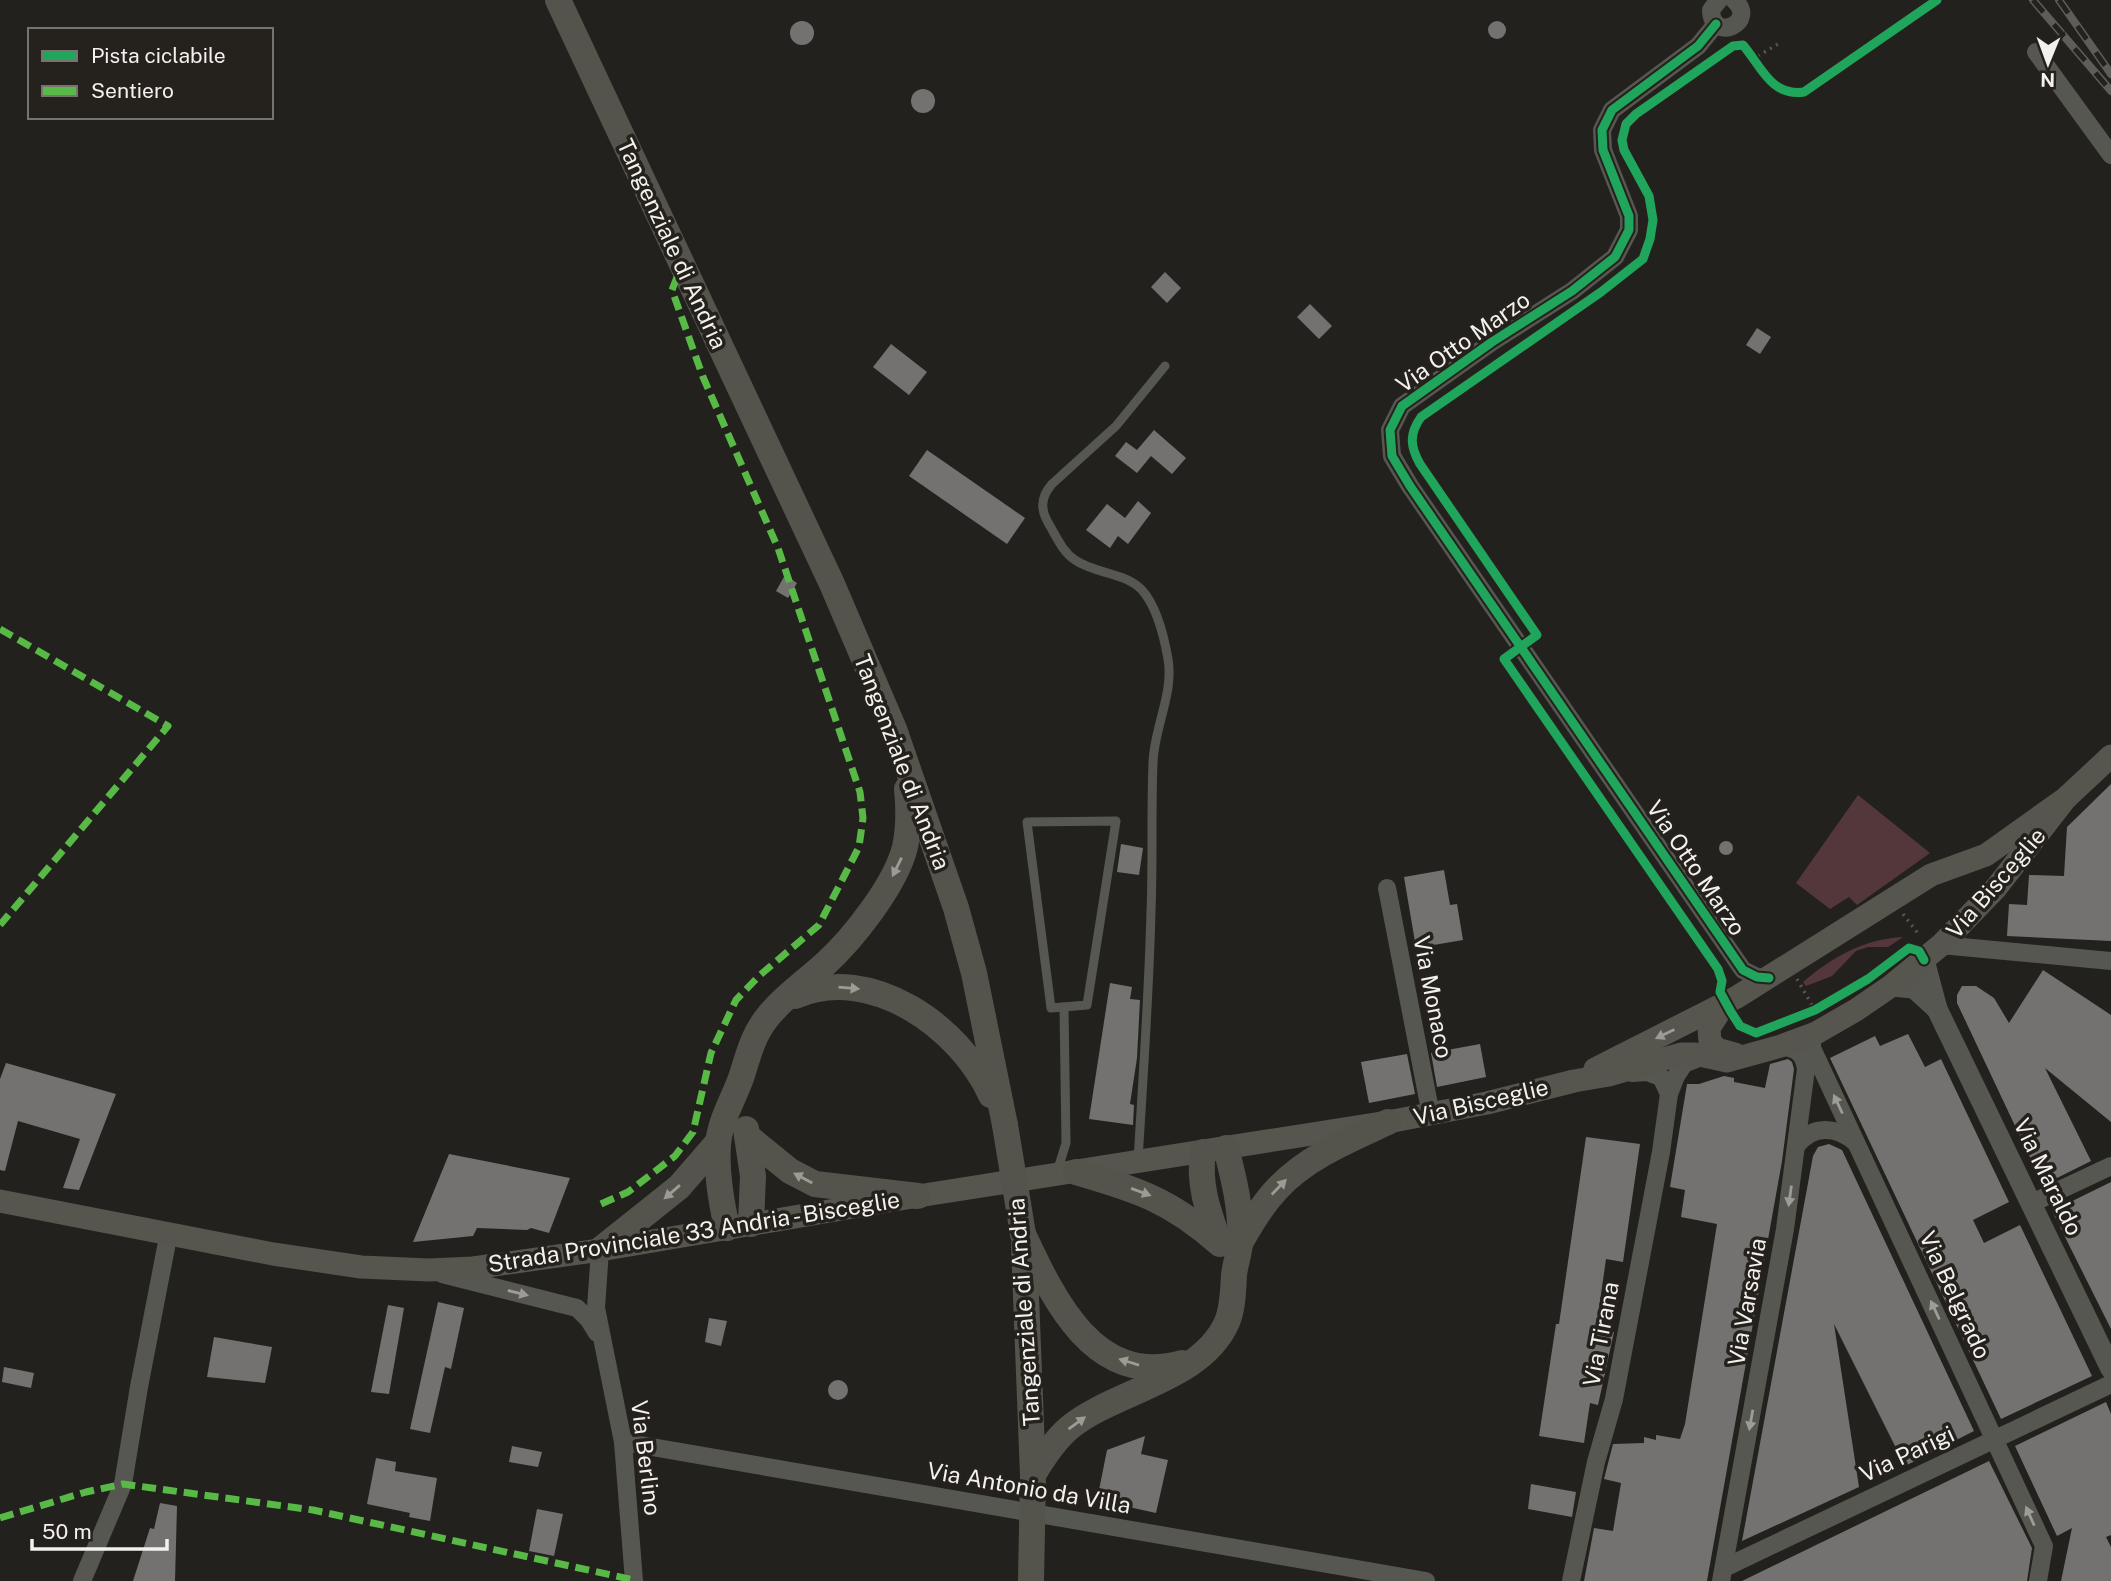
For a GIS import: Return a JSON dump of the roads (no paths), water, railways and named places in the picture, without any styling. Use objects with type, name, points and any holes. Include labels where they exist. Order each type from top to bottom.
[{"type":"main road","name":"Tangenziale di Andria","points":[[558,0],[832,584],[894,729],[956,908],[974,972],[1005,1125],[1023,1234],[1033,1475],[1031,1581]]},
{"type":"main road","points":[[739,1226],[721,1199],[718,1142],[754,1038],[765,1020],[828,962],[869,914],[890,880],[904,850],[909,813],[894,729]]},
{"type":"main road","name":"Via Bisceglie","points":[[1574,1081],[1732,1000],[1942,870],[1986,855],[2066,799],[2111,756]]},
{"type":"main road","name":"Via Bisceglie","points":[[1388,1122],[1609,1075],[1681,1054],[1727,1061],[1781,1046],[1817,1018],[1891,986],[1933,953],[2018,862],[2066,799]]},
{"type":"main road","points":[[1942,870],[1962,870],[1979,884],[1969,916]]},
{"type":"main road","points":[[784,1001],[811,989],[833,986],[859,988],[877,993],[912,1010],[948,1035],[962,1050],[983,1076],[1005,1125]]},
{"type":"main road","points":[[1732,1000],[1712,1021],[1708,1034],[1710,1042],[1727,1053],[1753,1055]]},
{"type":"main road","points":[[739,1226],[752,1176],[740,1079]]},
{"type":"main road","points":[[1230,1244],[1291,1175],[1328,1150],[1388,1122]]},
{"type":"main road","name":"Strada Provinciale 33 Andria - Bisceglie","points":[[0,1201],[273,1254],[361,1267],[429,1270],[516,1263],[1388,1122]]},
{"type":"main road","points":[[747,1136],[790,1171],[815,1184],[918,1196]]},
{"type":"main road","points":[[600,1250],[679,1187],[718,1142]]},
{"type":"main road","points":[[1033,1475],[1054,1444],[1069,1429],[1088,1415],[1158,1382],[1196,1358],[1216,1340],[1227,1321],[1234,1274],[1230,1244],[1201,1186],[1200,1171],[1214,1150]]},
{"type":"main road","points":[[1066,1174],[1151,1196],[1230,1244]]},
{"type":"main road","points":[[1023,1234],[1046,1284],[1069,1320],[1100,1349],[1132,1364],[1148,1367],[1160,1367],[1196,1358]]},
{"type":"street","points":[[1719,0],[1711,10],[1716,24],[1728,28],[1739,20],[1740,7],[1734,0]]},
{"type":"street","name":"Via Otto Marzo","points":[[1716,24],[1698,46],[1612,110],[1602,130],[1603,150],[1629,216],[1629,230],[1615,257],[1572,291],[1492,342],[1402,406],[1390,430],[1392,456],[1410,486],[1742,970]]},
{"type":"street","points":[[2036,52],[2111,155]]},
{"type":"street","name":"Via Monaco","points":[[1387,888],[1431,1115]]},
{"type":"street","points":[[1969,916],[1968,928],[1985,950]]},
{"type":"street","points":[[1933,953],[1985,950],[2111,961]]},
{"type":"street","name":"Via Maraldo","points":[[1933,953],[1937,1009]]},
{"type":"street","points":[[1732,1000],[1742,970],[1750,975],[1769,978]]},
{"type":"street","name":"Via Maraldo","points":[[1891,986],[1914,988],[1937,1009],[2111,1369]]},
{"type":"street","name":"Via Belgrado","points":[[1817,1018],[1812,1048],[2044,1546],[2038,1581]]},
{"type":"street","name":"Via Varsavia","points":[[1722,1574],[1785,1229],[1806,1069],[1805,1059],[1794,1048],[1781,1046]]},
{"type":"street","name":"Via Tirana","points":[[1571,1581],[1596,1462],[1614,1399],[1669,1094],[1684,1063],[1706,1056]]},
{"type":"street","points":[[1609,1075],[1647,1072],[1661,1077],[1669,1094]]},
{"type":"street","points":[[1797,1145],[1808,1134],[1826,1129],[1840,1132],[1857,1145]]},
{"type":"street","points":[[2032,1203],[2111,1166]]},
{"type":"street","points":[[82,1581],[123,1484],[169,1232]]},
{"type":"street","name":"Via Berlino","points":[[600,1250],[596,1308],[623,1442],[634,1581]]},
{"type":"street","name":"Via Berlino","points":[[429,1270],[577,1308],[589,1320],[602,1341]]},
{"type":"street","name":"Via Parigi","points":[[1722,1574],[2111,1384]]},
{"type":"street","name":"Via Antonio da Villa","points":[[623,1442],[1424,1581]]},
{"type":"lane","points":[[1138,1163],[1151,914],[1154,748],[1169,684],[1168,660],[1156,616],[1141,589],[1133,583],[1074,559],[1062,547],[1046,521],[1041,506],[1052,484],[1116,426],[1164,366]]},
{"type":"lane","points":[[1115,821],[1087,1005],[1064,1007],[1051,1008],[1027,822],[1115,821]]},
{"type":"lane","points":[[1064,1007],[1066,1174]]},
{"type":"railway","points":[[2033,0],[2111,91]]},
{"type":"railway","points":[[2059,0],[2111,74]]}]
